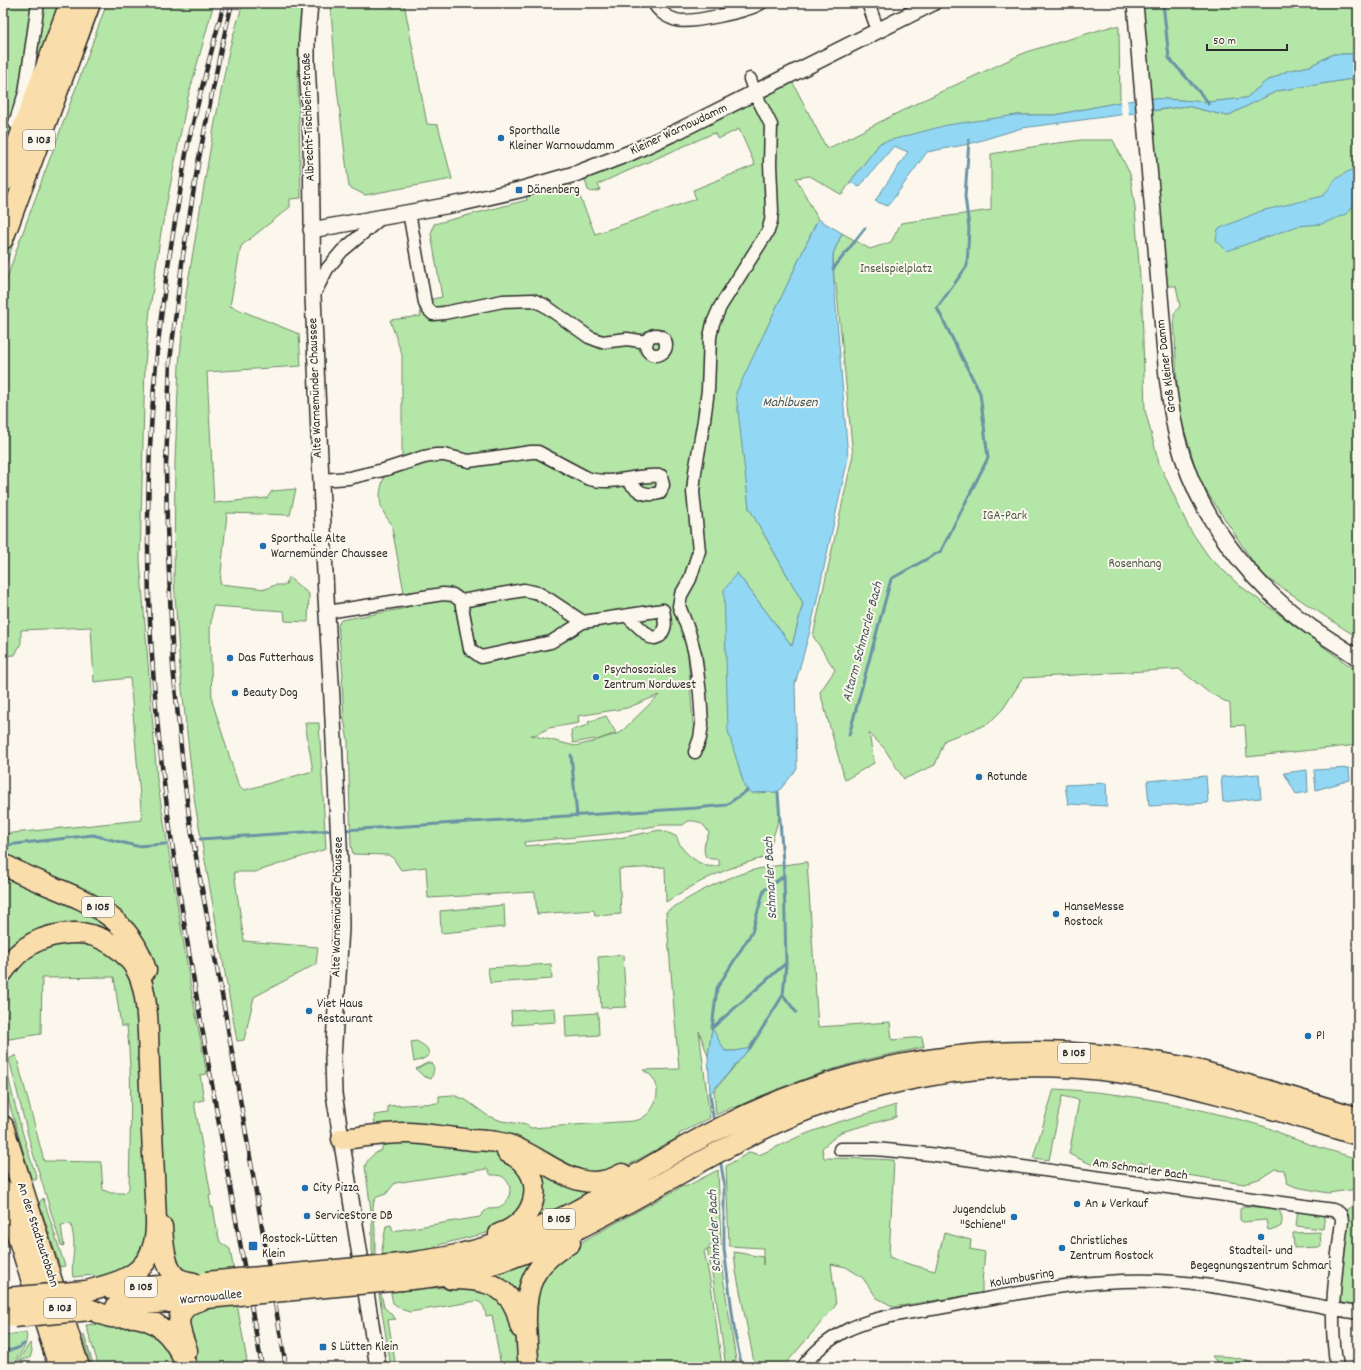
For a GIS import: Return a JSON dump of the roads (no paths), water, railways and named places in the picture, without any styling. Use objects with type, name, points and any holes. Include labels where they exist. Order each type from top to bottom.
[{"type":"highway","name":"B 103","points":[[3,182],[70,3]]},
{"type":"highway","name":"B 103","points":[[3,239],[90,3]]},
{"type":"highway","name":"B 105","points":[[3,864],[102,910],[124,929],[139,951],[148,976],[151,992],[163,1246],[172,1273],[179,1279],[202,1288],[192,1302],[181,1312],[178,1324],[180,1334],[193,1367]]},
{"type":"highway","points":[[3,972],[18,953],[36,941],[46,936],[60,933],[77,933],[104,940],[129,958],[142,983],[145,994],[156,1213],[155,1240],[151,1253],[137,1271],[126,1278],[86,1291]]},
{"type":"highway","name":"B 105","points":[[407,1274],[438,1258],[461,1254],[507,1241],[552,1222],[577,1210],[669,1154],[768,1104],[885,1067],[966,1055],[1023,1052],[1095,1054],[1131,1058],[1191,1069],[1269,1091],[1357,1122]]},
{"type":"highway","name":"B 105","points":[[407,1274],[489,1265],[512,1258],[564,1236],[596,1220],[776,1122],[827,1102],[886,1084],[913,1078],[990,1068],[1024,1067],[1087,1069],[1153,1078],[1190,1086],[1273,1108],[1357,1122]]},
{"type":"highway","name":"An der Stadtautobahn","points":[[3,1126],[79,1367]]},
{"type":"highway","points":[[342,1139],[407,1133],[473,1140],[488,1140],[512,1146],[530,1154],[566,1176],[597,1183],[611,1180],[648,1160],[669,1154]]},
{"type":"highway","points":[[438,1258],[451,1248],[477,1241],[512,1228],[520,1223],[528,1214],[534,1200],[535,1189],[532,1177],[520,1159],[473,1140]]},
{"type":"highway","name":"An der Stadtautobahn","points":[[3,1190],[59,1367]]},
{"type":"highway","points":[[528,1358],[526,1306],[528,1290],[534,1274],[550,1256],[587,1234],[596,1220]]},
{"type":"highway","points":[[407,1274],[475,1281],[487,1283],[500,1289],[508,1297],[515,1309],[528,1358]]},
{"type":"highway","name":"Warnowallee","points":[[5,1298],[86,1291],[202,1288],[407,1274]]},
{"type":"highway","name":"Warnowallee","points":[[9,1318],[91,1310],[202,1288]]},
{"type":"highway","points":[[91,1310],[111,1317],[138,1317],[161,1327],[172,1338],[182,1354],[187,1367]]},
{"type":"street","points":[[3,156],[25,93],[38,3]]},
{"type":"street","name":"Albrecht-Tischbein-Straße","points":[[310,3],[307,62],[311,140],[311,230]]},
{"type":"street","points":[[654,3],[656,7],[666,15],[677,20],[693,20],[746,9],[761,3]]},
{"type":"street","points":[[868,3],[878,32]]},
{"type":"street","name":"Kleiner Warnowdamm","points":[[311,230],[444,206],[511,192],[578,173],[630,153],[676,132],[878,32],[933,3]]},
{"type":"street","name":"Groß Kleiner Damm","points":[[1134,3],[1146,125],[1167,377],[1177,438],[1198,496],[1224,539],[1256,580],[1312,627],[1358,658]]},
{"type":"street","points":[[695,752],[700,738],[702,724],[700,694],[695,654],[689,632],[678,606],[681,595],[690,578],[698,550],[693,492],[708,390],[710,336],[713,323],[720,307],[768,231],[771,221],[771,125],[755,93],[750,79]]},
{"type":"street","points":[[410,212],[425,303],[433,314],[504,301],[534,300],[544,304],[589,337],[602,342],[627,339],[647,342]]},
{"type":"street","name":"Alte Warnemünder Chaussee","points":[[312,296],[326,269],[342,251],[382,217]]},
{"type":"street","name":"Alte Warnemünder Chaussee","points":[[311,230],[312,296],[320,480],[339,835],[341,928],[333,1058],[334,1094],[378,1367]]},
{"type":"street","points":[[320,480],[349,478],[388,469],[424,457],[444,455],[474,461],[531,452],[538,452],[545,455],[594,481],[600,482],[626,479]]},
{"type":"street","points":[[327,612],[443,594],[452,595],[461,601],[518,591],[529,591],[538,593],[583,622]]},
{"type":"street","points":[[461,601],[470,649],[481,657],[551,642],[583,622],[627,616]]},
{"type":"street","name":"Am Schmarler Bach","points":[[840,1149],[875,1149],[929,1154],[1333,1210],[1339,1212],[1342,1216],[1342,1221],[1332,1309]]},
{"type":"street","name":"Kolumbusring","points":[[803,1367],[826,1342],[848,1330],[873,1320],[1032,1290],[1061,1286],[1129,1281],[1158,1281],[1201,1285],[1358,1313]]},
{"type":"street","points":[[1332,1309],[1336,1367]]},
{"type":"water","points":[[1333,54],[1358,54],[1358,78],[1277,91],[1227,116],[1187,106],[1022,128],[969,144],[927,152],[888,206],[875,201],[908,152],[894,146],[859,187],[850,182],[880,143],[947,125],[1017,115],[1055,115],[1120,102],[1150,98],[1208,102],[1246,98],[1265,82],[1287,71],[1310,66]]},
{"type":"water","points":[[1358,168],[1358,201],[1346,214],[1322,224],[1298,226],[1227,251],[1216,240],[1218,229],[1261,211],[1323,196],[1336,179],[1349,171]]},
{"type":"water","name":"Mahlbusen","points":[[818,219],[842,233],[833,254],[833,269],[848,458],[810,631],[795,684],[797,769],[778,792],[752,793],[745,788],[728,731],[724,590],[737,573],[792,646],[803,603],[749,508],[736,393]]},
{"type":"water","points":[[1349,768],[1350,780],[1316,790],[1314,770]]},
{"type":"water","points":[[1307,770],[1308,792],[1296,794],[1284,773]]},
{"type":"water","points":[[1259,774],[1261,798],[1223,802],[1221,777]]},
{"type":"water","points":[[1206,776],[1208,803],[1149,806],[1147,781]]},
{"type":"water","points":[[1106,783],[1107,806],[1068,804],[1065,785]]},
{"type":"water","points":[[712,1028],[725,1051],[750,1048],[710,1094],[708,1056]]},
{"type":"waterway","points":[[1163,3],[1169,58],[1208,102],[1208,104]]},
{"type":"waterway","name":"Altarm Schmarler Bach","points":[[849,735],[891,579],[941,551],[988,458],[980,393],[937,308],[967,266],[969,228],[965,196],[969,140]]},
{"type":"waterway","points":[[833,269],[865,228]]},
{"type":"waterway","points":[[571,755],[577,816]]},
{"type":"waterway","points":[[344,830],[696,808],[726,805],[748,790]]},
{"type":"waterway","name":"Schmarler Bach","points":[[712,1028],[786,963],[784,876],[778,792]]},
{"type":"waterway","points":[[200,839],[334,830]]},
{"type":"waterway","points":[[7,845],[93,835],[136,846],[166,844]]},
{"type":"waterway","points":[[712,1028],[717,988],[752,932],[764,890],[784,876]]},
{"type":"waterway","name":"Schmarler Bach","points":[[750,1048],[783,995],[786,964]]},
{"type":"waterway","name":"Schmarler Bach","points":[[783,995],[796,1012]]},
{"type":"waterway","name":"Schmarler Bach","points":[[710,1094],[714,1123]]},
{"type":"waterway","name":"Schmarler Bach","points":[[720,1158],[724,1183],[724,1249],[735,1335],[742,1367]]},
{"type":"waterway","points":[[3,1349],[14,1350],[24,1344]]},
{"type":"railway","points":[[224,3],[187,151],[160,322],[150,447],[148,530],[149,594],[157,722],[164,786],[182,913],[262,1367]]},
{"type":"railway","points":[[232,3],[199,158],[183,255],[170,361],[166,466],[167,526],[173,667],[190,823],[223,1000],[286,1367]]},
{"type":"place","name":"Sporthalle Kleiner Warnowdamm","points":[[501,138]]},
{"type":"place","name":"Dänenberg","points":[[519,190]]},
{"type":"place","name":"Sporthalle Alte Warnemünder Chaussee","points":[[263,546]]},
{"type":"place","name":"Das Futterhaus","points":[[230,658]]},
{"type":"place","name":"Psychosoziales Zentrum Nordwest","points":[[596,677]]},
{"type":"place","name":"Beauty Dog","points":[[235,693]]},
{"type":"place","name":"Rotunde","points":[[979,777]]},
{"type":"place","name":"HanseMesse Rostock","points":[[1056,914]]},
{"type":"place","name":"Viet Haus Restaurant","points":[[309,1011]]},
{"type":"place","name":"P1","points":[[1308,1036]]},
{"type":"place","name":"City Pizza","points":[[305,1188]]},
{"type":"place","name":"An & Verkauf","points":[[1077,1204]]},
{"type":"place","name":"ServiceStore DB","points":[[307,1216]]},
{"type":"place","name":"Jugendclub \"Schiene\"","points":[[1014,1217]]},
{"type":"place","name":"Stadteil- und Begegnungszentrum Schmarl","points":[[1261,1237]]},
{"type":"place","name":"Rostock-Lütten Klein","points":[[253,1246]]},
{"type":"place","name":"Christliches Zentrum Rostock","points":[[1062,1248]]},
{"type":"place","name":"S Lütten Klein","points":[[323,1347]]},
{"type":"park label","name":"Inselspielplatz","points":[[896,269]]},
{"type":"park label","name":"IGA-Park","points":[[1005,516]]},
{"type":"park label","name":"Rosenhang","points":[[1135,564]]}]
